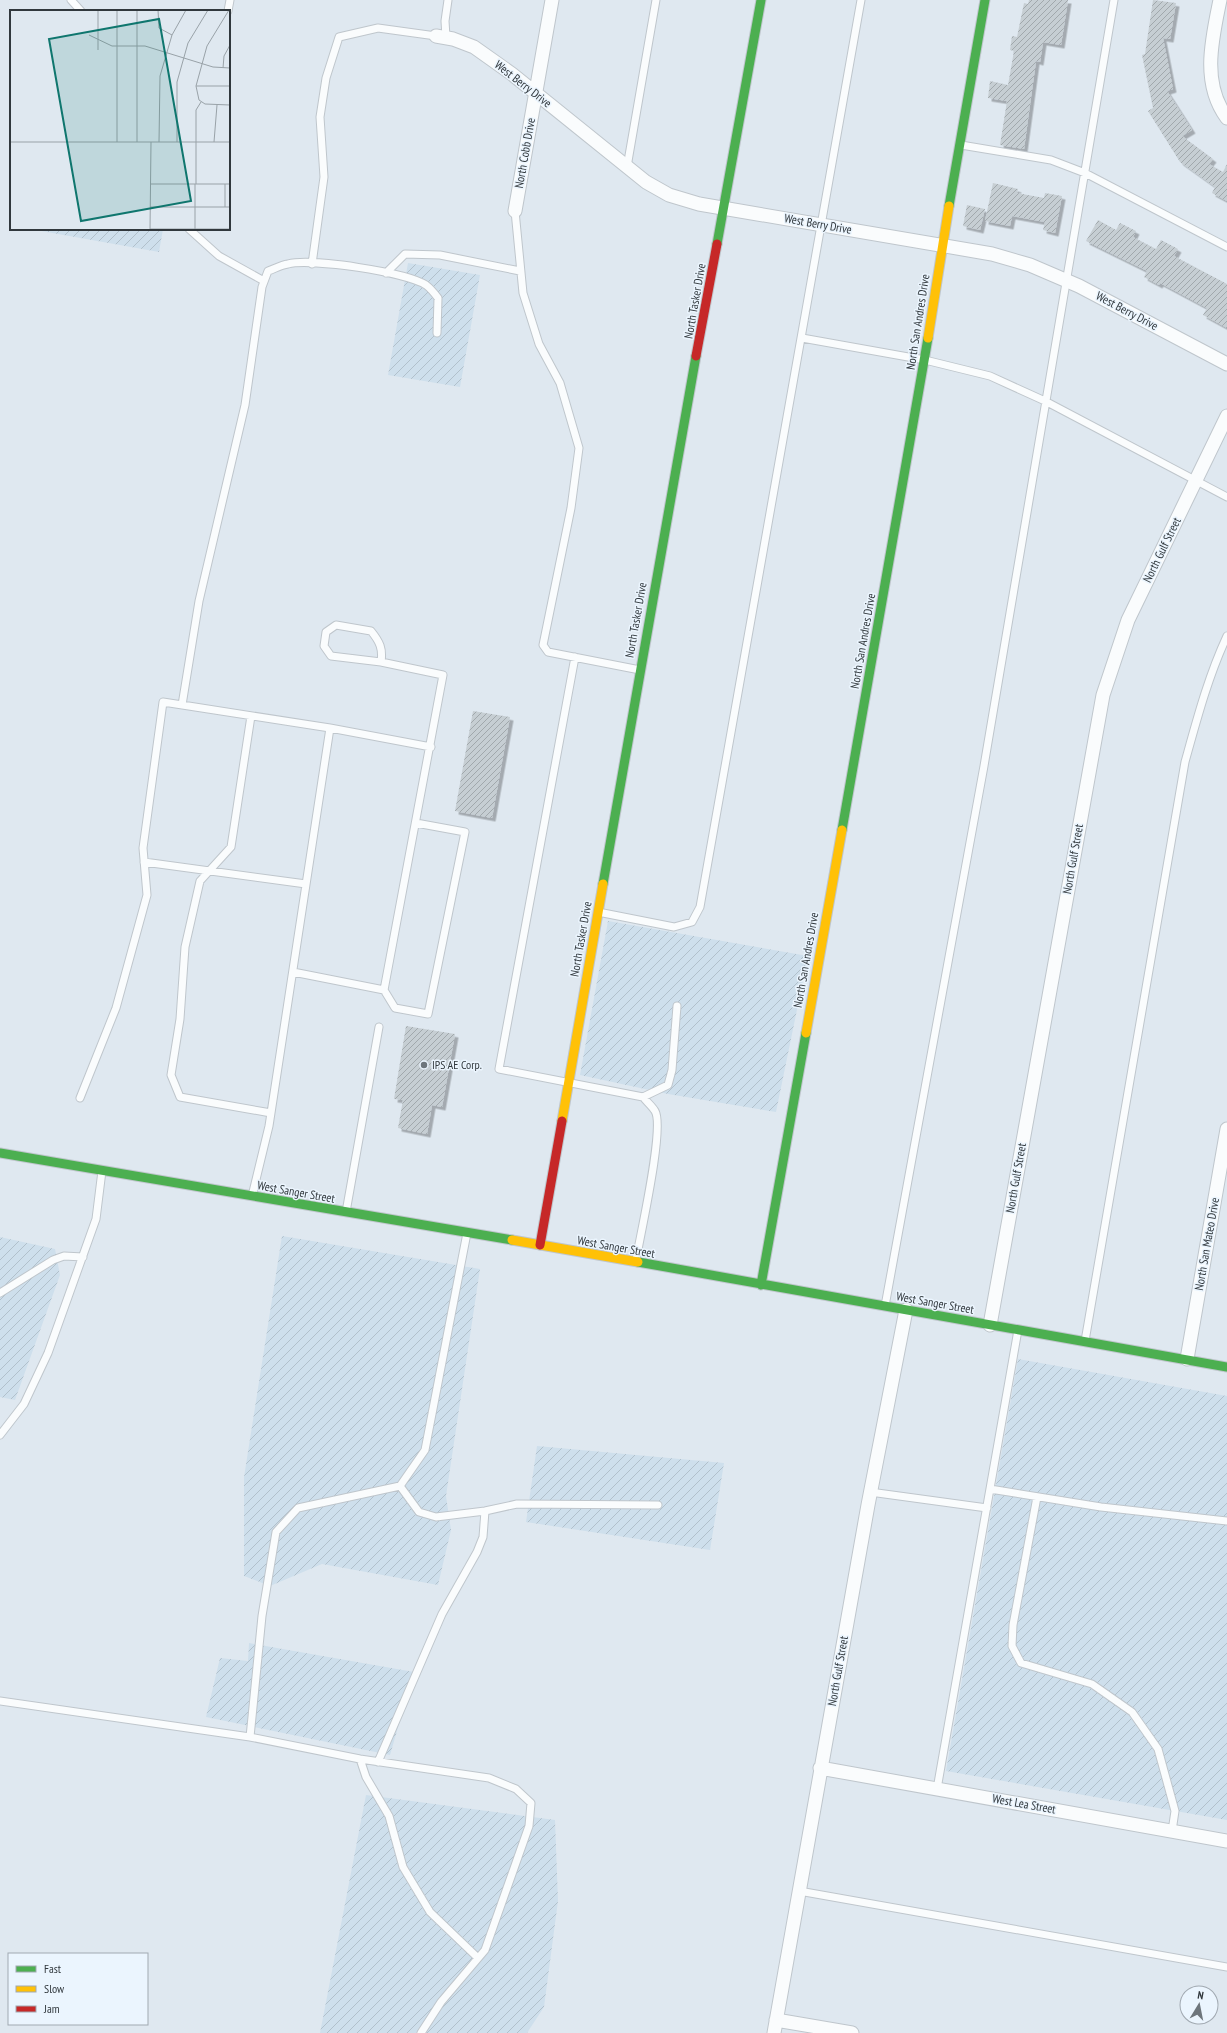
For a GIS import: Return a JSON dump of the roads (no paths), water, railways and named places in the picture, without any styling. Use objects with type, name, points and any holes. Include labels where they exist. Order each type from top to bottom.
[{"type":"street","name":"North Cobb Drive","points":[[515,211],[552,0]]},
{"type":"street","name":"North Tasker Drive","points":[[540,1245],[640,670],[761,0]]},
{"type":"street","name":"North San Andres Drive","points":[[761,1285],[925,360],[942,246],[985,0]]},
{"type":"street","points":[[1220,0],[1210,47],[1210,70],[1217,100],[1227,118]]},
{"type":"street","name":"West Berry Drive","points":[[441,36],[474,46],[535,92],[646,182],[669,195],[699,204],[992,254],[1030,265],[1066,281],[1227,364]]},
{"type":"street","name":"North Gulf Street","points":[[990,1325],[1103,695],[1128,620],[1227,416]]},
{"type":"street","name":"North San Mateo Drive","points":[[1186,1359],[1227,1129]]},
{"type":"street","name":"West Sanger Street","points":[[0,1153],[540,1245],[1227,1367]]},
{"type":"street","name":"North Gulf Street","points":[[774,2033],[870,1492],[906,1310]]},
{"type":"street","name":"West Lea Street","points":[[820,1768],[1227,1841]]},
{"type":"street","points":[[776,2020],[852,2033]]},
{"type":"lane","points":[[71,0],[80,10]]},
{"type":"lane","points":[[228,10],[230,0]]},
{"type":"lane","points":[[312,264],[324,177],[320,117],[326,78],[338,37],[378,28],[441,36],[445,22],[448,0]]},
{"type":"lane","points":[[627,167],[656,0]]},
{"type":"lane","points":[[598,912],[674,927],[692,922],[700,907],[861,0]]},
{"type":"lane","points":[[885,1306],[984,766],[1114,0]]},
{"type":"lane","points":[[960,145],[1051,160],[1085,173],[1227,247]]},
{"type":"lane","points":[[515,211],[523,293],[539,344],[560,383],[579,448],[571,508],[543,645],[548,652],[640,670]]},
{"type":"lane","points":[[190,230],[219,256],[264,281]]},
{"type":"lane","points":[[386,273],[405,254],[440,255],[520,271]]},
{"type":"lane","points":[[182,705],[199,601],[245,404],[262,288],[268,271],[289,263],[368,269],[406,276],[426,285],[438,298],[437,333]]},
{"type":"lane","points":[[802,338],[925,360],[990,376],[1045,401],[1227,496]]},
{"type":"lane","points":[[381,662],[383,651],[380,641],[372,631],[336,625],[326,632],[324,646],[331,656],[381,662],[443,676],[431,747],[416,823],[384,990],[396,1008],[428,1014],[466,832],[416,823]]},
{"type":"lane","points":[[1085,1342],[1185,762],[1202,697],[1227,636]]},
{"type":"lane","points":[[575,657],[499,1069],[642,1097],[668,1086],[672,1070],[676,1006]]},
{"type":"lane","points":[[80,1098],[116,1008],[147,895],[143,848],[163,702],[330,728],[431,747]]},
{"type":"lane","points":[[251,716],[231,847],[200,881],[185,947],[180,1019],[171,1075],[180,1097],[271,1113]]},
{"type":"lane","points":[[252,1196],[271,1113],[330,728]]},
{"type":"lane","points":[[144,862],[306,884]]},
{"type":"lane","points":[[293,972],[384,990]]},
{"type":"lane","points":[[346,1212],[379,1027]]},
{"type":"lane","points":[[635,1262],[654,1159],[658,1122],[655,1111],[642,1097]]},
{"type":"lane","points":[[0,1435],[24,1404],[48,1353],[96,1219],[102,1171]]},
{"type":"lane","points":[[250,1737],[262,1616],[276,1532],[298,1508],[400,1486],[425,1450],[467,1233]]},
{"type":"lane","points":[[0,1293],[52,1260],[64,1256],[83,1257]]},
{"type":"lane","points":[[937,1789],[1018,1330]]},
{"type":"lane","points":[[400,1486],[419,1512],[436,1517],[484,1512],[517,1504],[658,1505]]},
{"type":"lane","points":[[990,1489],[1101,1507],[1227,1521]]},
{"type":"lane","points":[[870,1492],[987,1508]]},
{"type":"lane","points":[[1037,1497],[1013,1625],[1012,1646],[1021,1662],[1092,1684],[1132,1712],[1158,1749],[1175,1811],[1172,1831]]},
{"type":"lane","points":[[378,1762],[442,1614],[477,1552],[483,1537],[484,1512]]},
{"type":"lane","points":[[0,1700],[250,1737],[360,1759],[489,1778],[516,1789],[531,1804],[529,1826],[485,1950],[441,2002],[421,2033]]},
{"type":"lane","points":[[360,1759],[366,1777],[389,1816],[403,1867],[430,1912],[478,1958]]},
{"type":"lane","points":[[799,1891],[1227,1967]]},
{"type":"place","name":"IPS AE Corp.","points":[[424,1065]]}]
